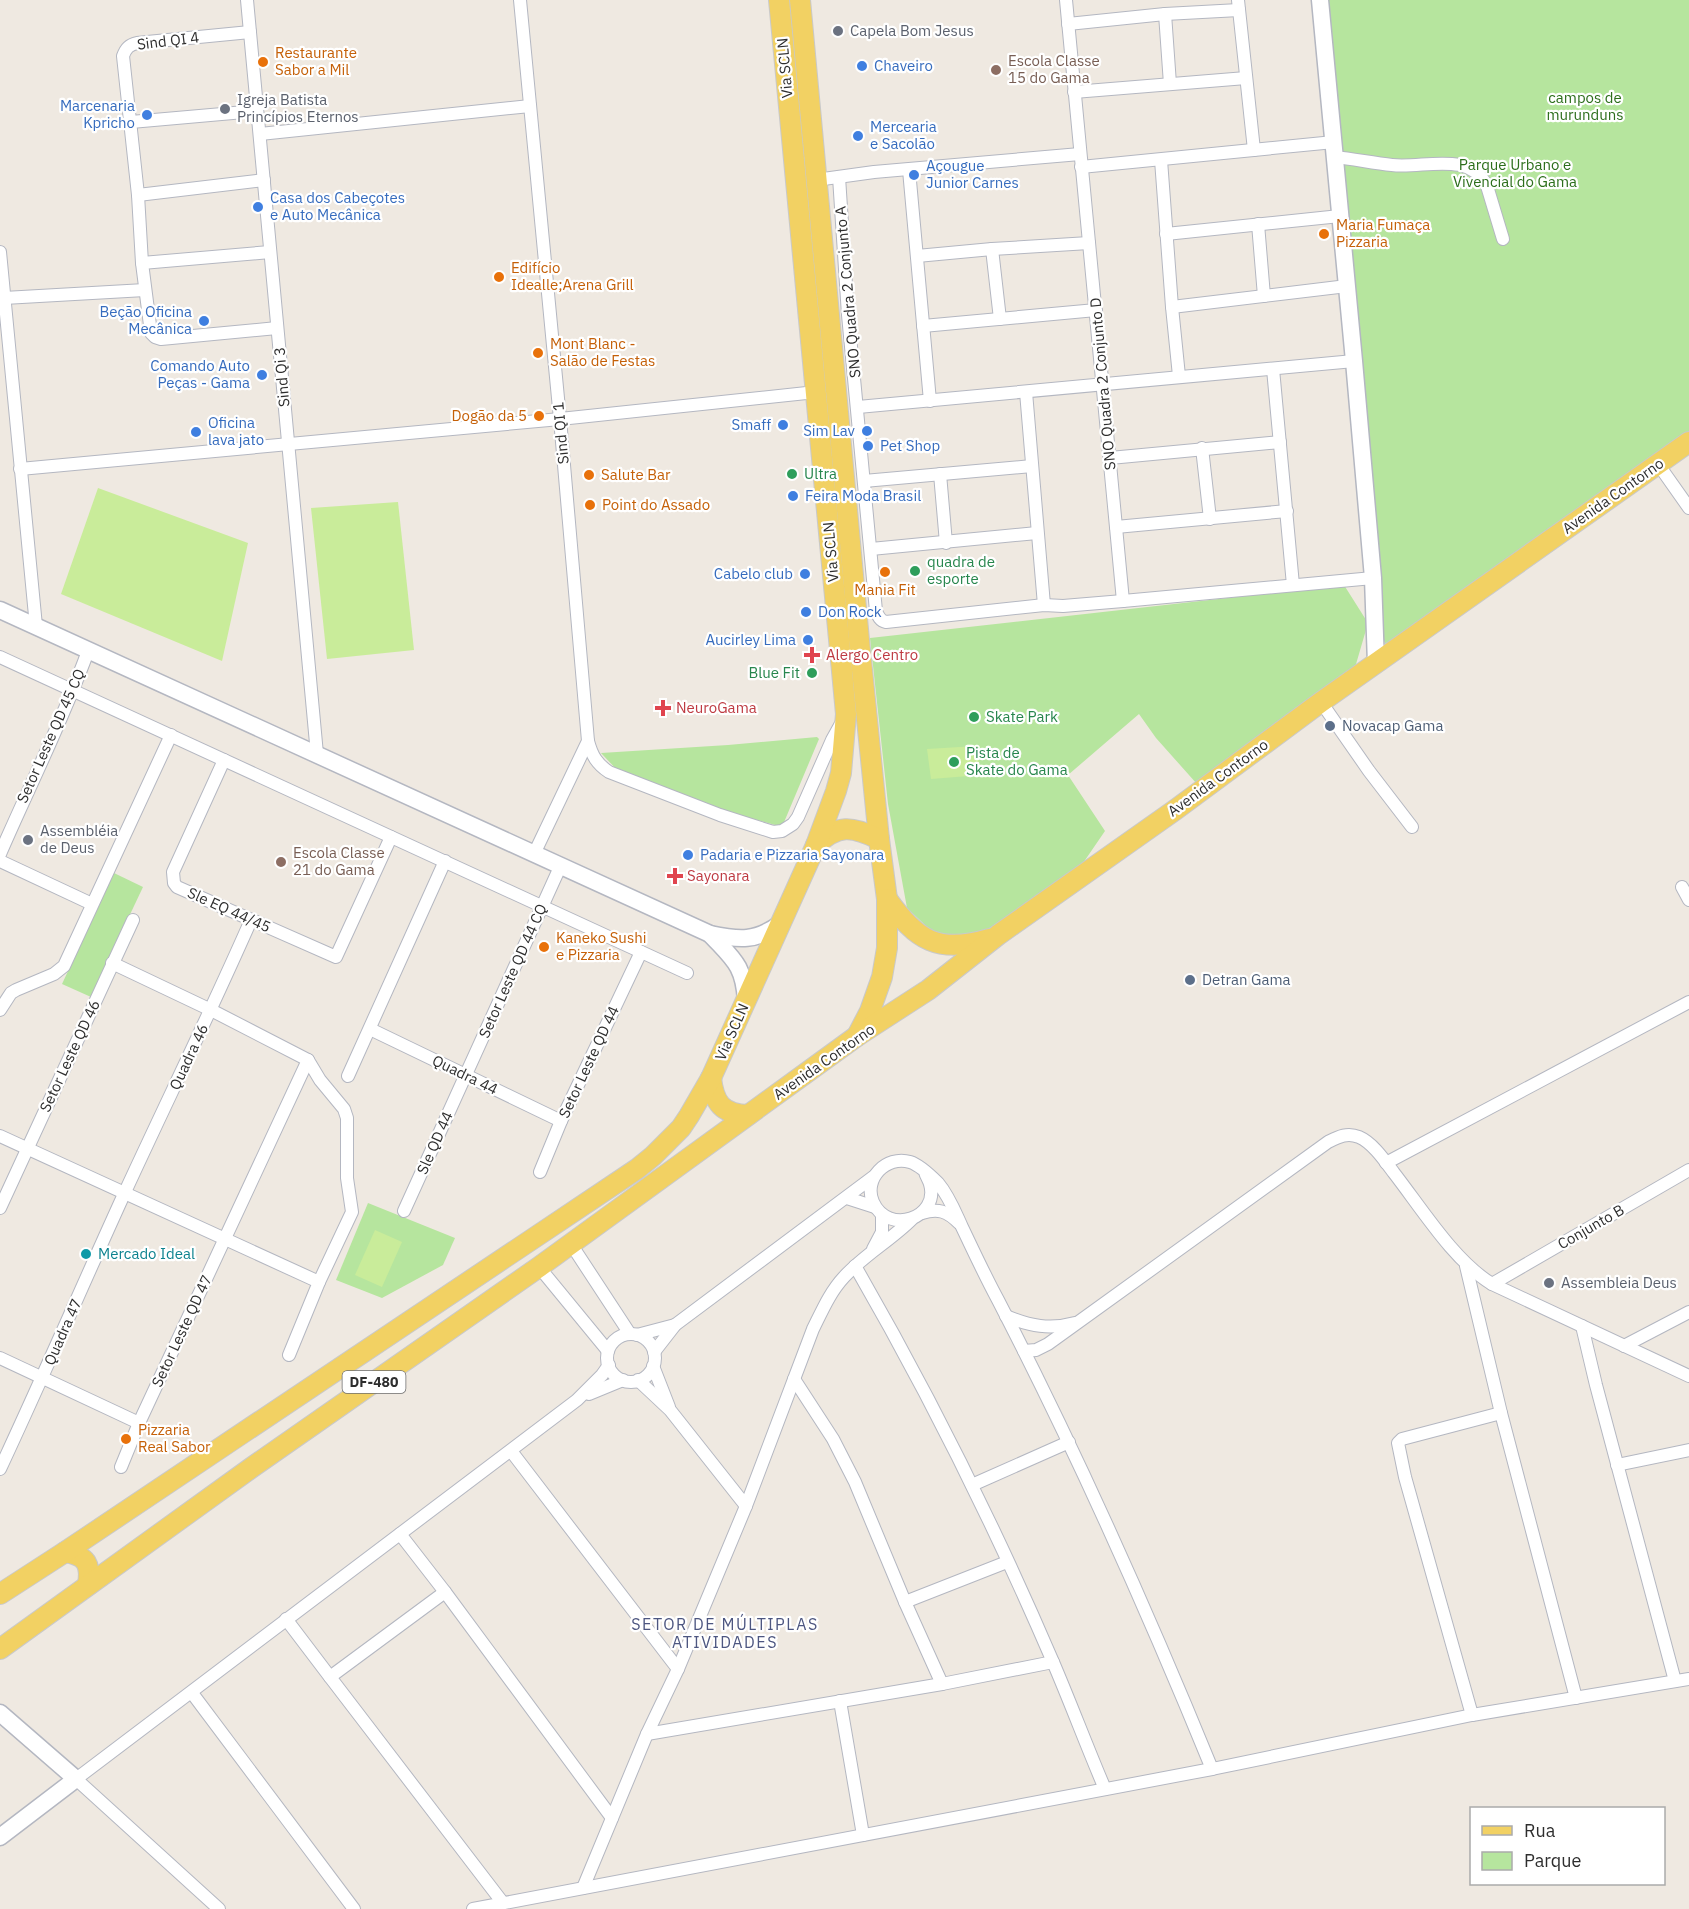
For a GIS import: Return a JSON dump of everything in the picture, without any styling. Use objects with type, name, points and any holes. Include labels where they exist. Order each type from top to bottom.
[{"type":"main road","name":"Via SCLN","points":[[779,0],[816,392],[849,641],[862,670],[887,899],[888,939],[885,963],[877,993],[857,1036]]},
{"type":"main road","name":"Via SCLN","points":[[711,1078],[816,845],[841,773],[846,714],[842,670],[849,641],[816,180],[800,0]]},
{"type":"main road","points":[[1320,0],[1373,578],[1376,664]]},
{"type":"main road","points":[[782,28],[792,31],[802,27]]},
{"type":"main road","points":[[784,52],[792,49],[804,50]]},
{"type":"main road","name":"Avenida Contorno","points":[[748,1115],[857,1036],[928,990],[995,938],[1175,810],[1321,702],[1689,442]]},
{"type":"main road","points":[[0,610],[710,934],[746,939],[769,932],[781,923]]},
{"type":"main road","points":[[842,670],[851,667],[862,670]]},
{"type":"main road","points":[[816,845],[825,836],[840,829],[858,830],[879,839]]},
{"type":"main road","points":[[887,899],[909,926],[920,936],[934,943],[947,946],[961,945],[995,938]]},
{"type":"main road","points":[[710,934],[738,965],[745,984],[746,1002]]},
{"type":"main road","points":[[711,1078],[719,1104],[726,1111],[737,1115],[748,1115]]},
{"type":"main road","name":"DF-480","points":[[0,1594],[653,1156],[669,1141],[689,1116],[711,1078]]},
{"type":"main road","name":"DF-480","points":[[0,1649],[250,1468],[539,1267],[748,1115]]},
{"type":"main road","points":[[434,1305],[432,1320],[435,1325],[438,1329],[450,1330]]},
{"type":"main road","points":[[65,1552],[75,1554],[89,1566],[88,1585]]},
{"type":"main road","points":[[0,1713],[76,1779],[0,1838]]},
{"type":"street","name":"Sind Qi 3","points":[[247,0],[317,754]]},
{"type":"street","name":"Sind QI 1","points":[[520,0],[588,741]]},
{"type":"street","name":"SNO Quadra 2 Conjunto D","points":[[1066,0],[1124,602]]},
{"type":"street","points":[[1068,24],[1239,5],[1254,150]]},
{"type":"street","points":[[1165,14],[1170,84]]},
{"type":"street","name":"Sind QI 4","points":[[250,32],[137,43],[129,46],[123,56],[138,195],[142,263],[151,333],[161,339],[277,328]]},
{"type":"street","points":[[1074,92],[1246,78]]},
{"type":"street","points":[[260,134],[530,106]]},
{"type":"street","points":[[131,122],[257,111]]},
{"type":"street","points":[[816,180],[909,170],[1081,160],[1161,160],[1254,150],[1335,150],[1392,165],[1454,164],[1474,170],[1483,178],[1487,186],[1503,239]]},
{"type":"street","points":[[1161,160],[1179,376]]},
{"type":"street","points":[[909,170],[930,401]]},
{"type":"street","name":"SNO Quadra 2 Conjunto A","points":[[839,177],[848,315],[876,611],[886,622],[1044,605]]},
{"type":"street","points":[[138,195],[264,180]]},
{"type":"street","points":[[1166,234],[1340,216]]},
{"type":"street","points":[[1258,224],[1264,296]]},
{"type":"street","points":[[917,256],[1089,243]]},
{"type":"street","points":[[992,249],[1000,319]]},
{"type":"street","points":[[0,252],[36,626]]},
{"type":"street","points":[[142,263],[270,252]]},
{"type":"street","points":[[1172,307],[1347,286]]},
{"type":"street","points":[[4,298],[145,290]]},
{"type":"street","points":[[923,326],[1096,310]]},
{"type":"street","points":[[858,406],[1354,361]]},
{"type":"street","points":[[1273,369],[1293,585]]},
{"type":"street","points":[[20,469],[560,419],[816,392]]},
{"type":"street","points":[[1026,392],[1044,605],[1124,602],[1373,578]]},
{"type":"street","points":[[1110,458],[1280,442]]},
{"type":"street","points":[[1202,448],[1210,519]]},
{"type":"street","points":[[1658,464],[1689,508]]},
{"type":"street","points":[[864,481],[1032,466]]},
{"type":"street","points":[[940,474],[946,543]]},
{"type":"street","points":[[1116,527],[1287,511]]},
{"type":"street","points":[[871,549],[1037,533]]},
{"type":"street","name":"Setor Leste QD 45 CQ","points":[[0,854],[73,692],[88,651]]},
{"type":"street","points":[[0,657],[687,973]]},
{"type":"street","points":[[1321,702],[1369,771],[1412,827]]},
{"type":"street","points":[[588,741],[598,765],[609,772],[720,815],[773,832],[788,828],[798,818],[832,740],[846,714]]},
{"type":"street","points":[[0,1010],[11,993],[54,974],[64,966],[171,735]]},
{"type":"street","points":[[534,854],[588,741]]},
{"type":"street","name":"Sle EQ 44/45","points":[[224,760],[173,872],[177,887],[335,957],[338,956],[391,837]]},
{"type":"street","points":[[0,861],[92,904]]},
{"type":"street","points":[[348,1076],[445,861]]},
{"type":"street","name":"Setor Leste QD 44 CQ","points":[[465,1076],[499,1006],[560,867]]},
{"type":"street","points":[[1682,887],[1689,900]]},
{"type":"street","name":"Setor Leste QD 46","points":[[27,1149],[133,920]]},
{"type":"street","name":"Quadra 46","points":[[124,1194],[251,920]]},
{"type":"street","name":"Setor Leste QD 44","points":[[540,1172],[561,1121],[641,952]]},
{"type":"street","points":[[112,963],[308,1060],[325,1087],[344,1109],[347,1118],[347,1178],[353,1207],[351,1217],[319,1282],[289,1355]]},
{"type":"street","points":[[1386,1163],[1689,1002]]},
{"type":"street","name":"Quadra 44","points":[[370,1029],[561,1121]]},
{"type":"street","points":[[225,1240],[308,1060]]},
{"type":"street","name":"Sle QD 44","points":[[404,1211],[465,1076]]},
{"type":"street","points":[[1024,1351],[1042,1348],[1338,1137],[1347,1135],[1362,1138],[1386,1163],[1477,1275],[1689,1376]]},
{"type":"street","points":[[0,1136],[319,1282]]},
{"type":"street","points":[[0,1208],[27,1149]]},
{"type":"street","points":[[654,1352],[675,1325],[847,1198],[881,1168],[901,1160],[910,1162],[925,1172],[944,1191],[1069,1442],[1175,1680],[1212,1770]]},
{"type":"street","name":"Conjunto B","points":[[1492,1284],[1689,1170]]},
{"type":"street","points":[[583,1888],[646,1734],[678,1669],[746,1506],[813,1329],[834,1290],[855,1266],[917,1216],[930,1201],[931,1186],[925,1172]]},
{"type":"street","points":[[871,1253],[882,1232],[879,1211],[871,1198],[870,1187],[873,1177]]},
{"type":"street","name":"Quadra 47","points":[[0,1469],[124,1194]]},
{"type":"street","points":[[847,1198],[879,1211],[891,1220],[902,1221],[941,1210],[962,1226]]},
{"type":"street","name":"Setor Leste QD 47","points":[[121,1467],[139,1423],[225,1240]]},
{"type":"street","points":[[571,1244],[634,1334],[648,1341],[654,1352],[653,1366],[670,1410]]},
{"type":"street","points":[[1466,1264],[1501,1413],[1576,1698]]},
{"type":"street","points":[[855,1266],[881,1310],[972,1485],[1053,1662],[1105,1789]]},
{"type":"street","points":[[539,1267],[608,1351]]},
{"type":"street","points":[[1624,1347],[1689,1312]]},
{"type":"street","points":[[1006,1316],[1032,1326],[1043,1327],[1064,1326],[1082,1321]]},
{"type":"street","points":[[653,1366],[645,1377],[632,1382],[623,1380],[614,1374],[609,1365],[608,1351],[613,1342],[621,1336],[675,1325]]},
{"type":"street","points":[[1582,1326],[1675,1681]]},
{"type":"street","points":[[0,1358],[139,1423]]},
{"type":"street","points":[[219,1909],[76,1779],[577,1400],[603,1375],[609,1365]]},
{"type":"street","points":[[794,1379],[844,1458],[942,1684]]},
{"type":"street","points":[[577,1400],[604,1386],[623,1380]]},
{"type":"street","points":[[638,1380],[670,1410],[746,1506]]},
{"type":"street","points":[[1472,1715],[1398,1443],[1401,1439],[1501,1413]]},
{"type":"street","points":[[972,1485],[1069,1442]]},
{"type":"street","points":[[1617,1465],[1689,1450]]},
{"type":"street","points":[[511,1451],[678,1669]]},
{"type":"street","points":[[399,1534],[445,1592],[612,1818]]},
{"type":"street","points":[[905,1602],[1007,1562]]},
{"type":"street","points":[[330,1677],[445,1592]]},
{"type":"street","points":[[286,1619],[503,1903]]},
{"type":"street","points":[[646,1734],[942,1684],[1053,1662]]},
{"type":"street","points":[[473,1909],[1212,1770],[1472,1715],[1689,1679]]},
{"type":"street","points":[[192,1693],[354,1909]]},
{"type":"street","points":[[840,1701],[863,1835]]},
{"type":"green space","name":"Parque Urbano e Vivencial do Gama","points":[[1326,0],[1689,0],[1689,435],[1396,642],[1385,643],[1381,634]]},
{"type":"green space","points":[[98,488],[248,543],[222,661],[61,594]]},
{"type":"green space","points":[[398,502],[414,650],[327,659],[311,508]]},
{"type":"green space","points":[[1344,585],[1368,623],[1354,671],[1197,784],[1156,738],[1139,714],[1068,775],[1105,831],[1081,866],[978,936],[941,940],[907,908],[888,804],[870,638]]},
{"type":"green space","points":[[817,737],[819,739],[782,827],[708,806],[619,772],[601,753],[728,745]]},
{"type":"green space","name":"Pista de Skate do Gama","points":[[977,746],[981,775],[931,779],[927,749]]},
{"type":"green space","points":[[114,873],[143,887],[91,997],[62,984]]},
{"type":"green space","points":[[368,1203],[455,1238],[443,1265],[382,1298],[336,1280]]},
{"type":"green space","points":[[375,1230],[402,1242],[382,1287],[355,1275]]},
{"type":"place","name":"Capela Bom Jesus","points":[[838,31]]},
{"type":"place","name":"Restaurante Sabor a Mil","points":[[263,62]]},
{"type":"place","name":"Chaveiro","points":[[862,66]]},
{"type":"place","name":"Escola Classe 15 do Gama","points":[[996,70]]},
{"type":"place","name":"Igreja Batista Princípios Eternos","points":[[225,109]]},
{"type":"place","name":"Marcenaria Kpricho","points":[[147,115]]},
{"type":"place","name":"Mercearia e Sacolão","points":[[858,136]]},
{"type":"place","name":"Açougue Junior Carnes","points":[[914,175]]},
{"type":"place","name":"Casa dos Cabeçotes e Auto Mecânica","points":[[258,207]]},
{"type":"place","name":"Maria Fumaça Pizzaria","points":[[1324,234]]},
{"type":"place","name":"Edifício Idealle;Arena Grill","points":[[499,277]]},
{"type":"place","name":"Beção Oficina Mecânica","points":[[204,321]]},
{"type":"place","name":"Mont Blanc - Salão de Festas","points":[[538,353]]},
{"type":"place","name":"Comando Auto Peças - Gama","points":[[262,375]]},
{"type":"place","name":"Dogão da 5","points":[[539,416]]},
{"type":"place","name":"Smaff","points":[[783,425]]},
{"type":"place","name":"Sim Lav","points":[[867,431]]},
{"type":"place","name":"Oficina lava jato","points":[[196,432]]},
{"type":"place","name":"Pet Shop","points":[[868,446]]},
{"type":"place","name":"Ultra","points":[[792,474]]},
{"type":"place","name":"Salute Bar","points":[[589,475]]},
{"type":"place","name":"Feira Moda Brasil","points":[[793,496]]},
{"type":"place","name":"Point do Assado","points":[[590,505]]},
{"type":"place","name":"quadra de esporte","points":[[915,571]]},
{"type":"place","name":"Mania Fit","points":[[885,572]]},
{"type":"place","name":"Cabelo club","points":[[805,574]]},
{"type":"place","name":"Don Rock","points":[[806,612]]},
{"type":"place","name":"Aucirley Lima","points":[[808,640]]},
{"type":"place","name":"Alergo Centro","points":[[812,655]]},
{"type":"place","name":"Blue Fit","points":[[812,673]]},
{"type":"place","name":"NeuroGama","points":[[663,708]]},
{"type":"place","name":"Skate Park","points":[[974,717]]},
{"type":"place","name":"Novacap Gama","points":[[1330,726]]},
{"type":"place","name":"Pista de Skate do Gama","points":[[954,762]]},
{"type":"place","name":"Assembléia de Deus","points":[[28,840]]},
{"type":"place","name":"Padaria e Pizzaria Sayonara","points":[[688,855]]},
{"type":"place","name":"Escola Classe 21 do Gama","points":[[281,862]]},
{"type":"place","name":"Sayonara","points":[[675,876]]},
{"type":"place","name":"Kaneko Sushi e Pizzaria","points":[[544,947]]},
{"type":"place","name":"Detran Gama","points":[[1190,980]]},
{"type":"place","name":"Mercado Ideal","points":[[86,1254]]},
{"type":"place","name":"Assembleia Deus","points":[[1549,1283]]},
{"type":"place","name":"Pizzaria Real Sabor","points":[[126,1439]]},
{"type":"district","name":"SETOR DE MÚLTIPLAS ATIVIDADES","points":[[725,1633]]},
{"type":"park label","name":"campos de murunduns","points":[[1585,106]]}]
